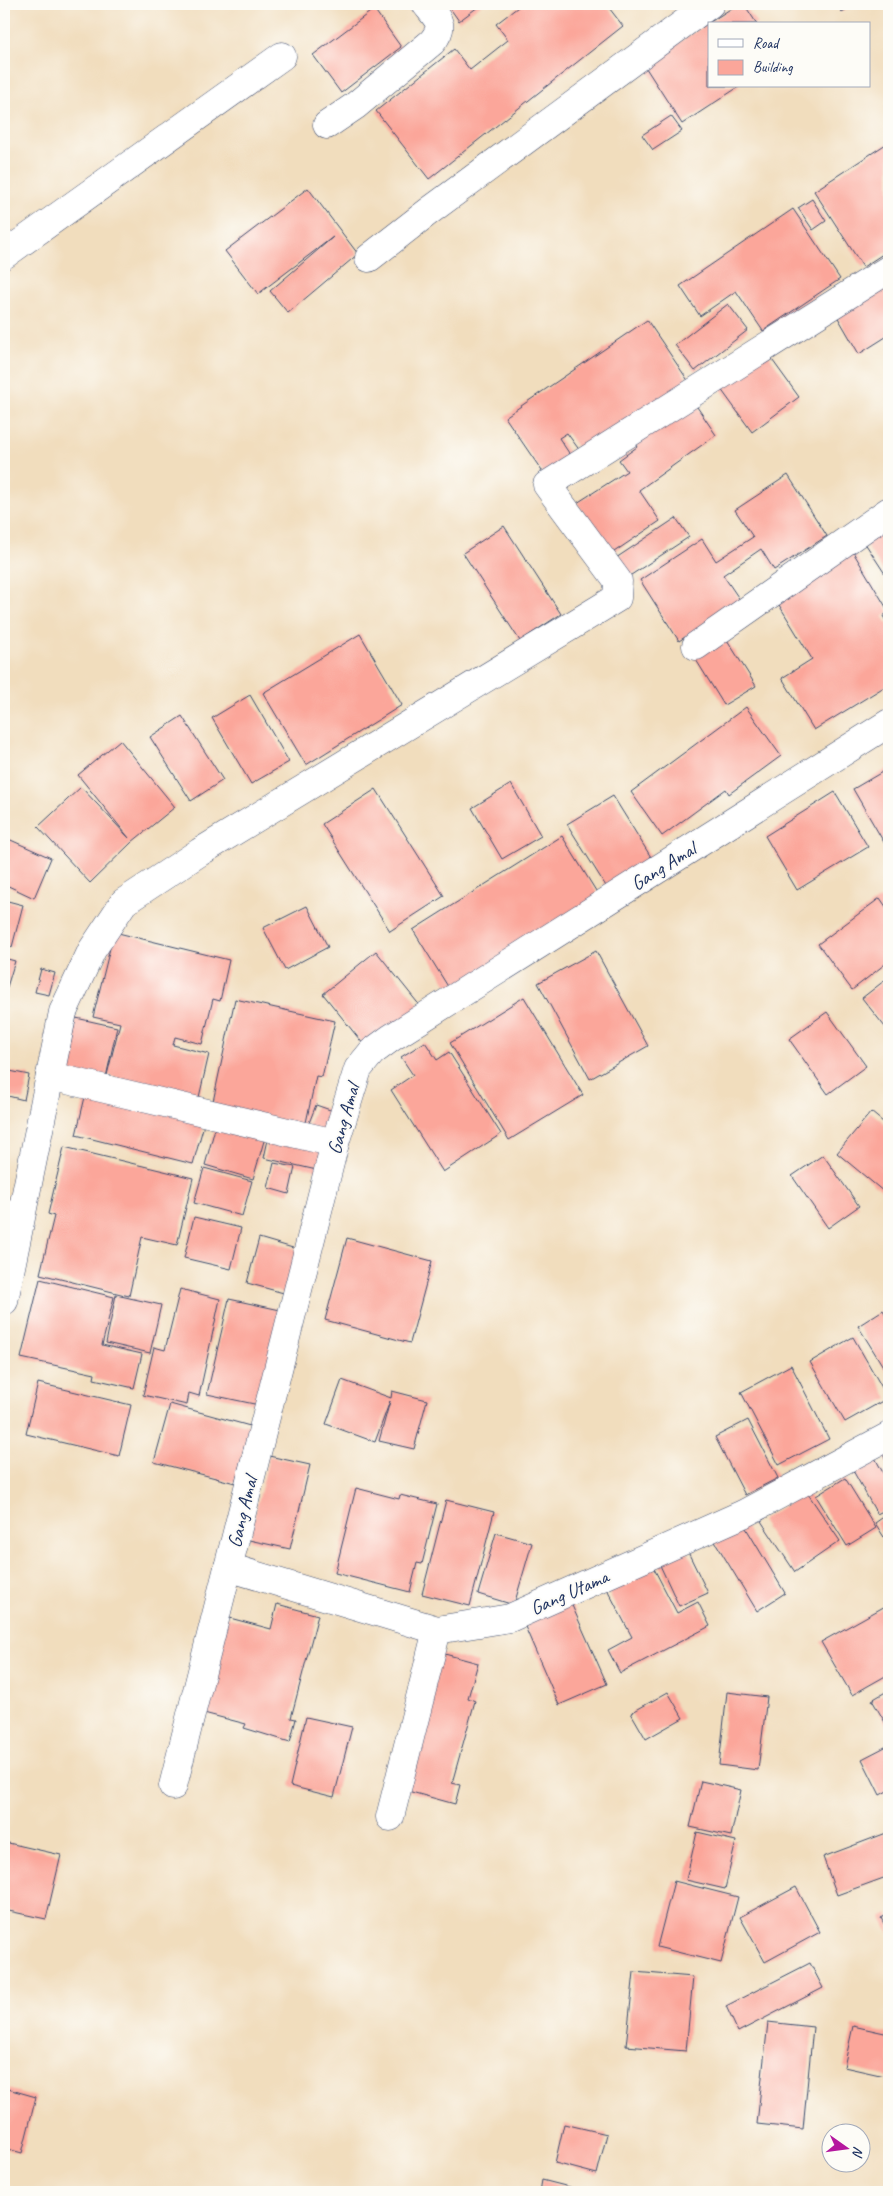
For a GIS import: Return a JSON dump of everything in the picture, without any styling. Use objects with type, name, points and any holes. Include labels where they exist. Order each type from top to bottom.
[{"type":"street","points":[[327,125],[355,106],[432,42],[440,32],[440,22],[426,4]]},
{"type":"street","points":[[370,258],[428,212],[710,4]]},
{"type":"street","points":[[4,255],[282,56]]},
{"type":"street","points":[[4,1301],[13,1210],[50,1076],[64,1012],[92,950],[124,902],[200,852],[617,598],[618,581],[547,485],[889,269]]},
{"type":"street","points":[[696,646],[889,511]]},
{"type":"street","name":"Gang Amal","points":[[173,1786],[335,1143],[358,1069],[372,1052],[889,723]]},
{"type":"street","points":[[50,1076],[335,1143]]},
{"type":"street","name":"Gang Utama","points":[[228,1567],[437,1630],[510,1618],[743,1514],[889,1436]]},
{"type":"street","points":[[390,1817],[437,1630]]},
{"type":"building","points":[[447,4],[482,4],[459,21]]},
{"type":"building","points":[[522,4],[606,4],[623,26],[429,179],[376,111],[454,49],[470,70],[508,40],[496,24]]},
{"type":"building","points":[[738,4],[744,4],[756,22],[710,22]]},
{"type":"building","points":[[836,4],[855,4],[842,12]]},
{"type":"building","points":[[374,9],[401,47],[341,93],[313,55]]},
{"type":"building","points":[[708,23],[708,88],[737,88],[682,124],[644,65]]},
{"type":"building","points":[[671,116],[682,131],[653,150],[642,135]]},
{"type":"building","points":[[886,144],[889,149],[889,250],[863,267],[814,191]]},
{"type":"building","points":[[308,188],[358,254],[288,313],[270,291],[333,237],[258,294],[225,251]]},
{"type":"building","points":[[812,199],[826,221],[813,230],[798,208]]},
{"type":"building","points":[[793,209],[840,279],[763,331],[736,291],[700,316],[680,286]]},
{"type":"building","points":[[889,283],[889,335],[859,354],[837,316]]},
{"type":"building","points":[[728,304],[748,330],[695,371],[675,345]]},
{"type":"building","points":[[647,320],[689,382],[583,455],[567,433],[559,438],[571,456],[544,474],[505,417]]},
{"type":"building","points":[[765,350],[799,397],[752,432],[718,385]]},
{"type":"building","points":[[691,398],[716,435],[639,490],[660,521],[611,554],[577,503],[627,471],[619,460],[637,447],[632,440]]},
{"type":"building","points":[[788,475],[827,536],[774,570],[761,549],[723,575],[740,600],[679,641],[640,580],[702,539],[716,561],[753,537],[735,510]]},
{"type":"building","points":[[676,518],[689,537],[628,577],[616,558]]},
{"type":"building","points":[[889,518],[889,580],[861,537]]},
{"type":"building","points":[[504,526],[561,614],[520,641],[463,553]]},
{"type":"building","points":[[850,547],[889,612],[883,616],[889,626],[889,684],[814,730],[782,678],[812,659],[773,595]]},
{"type":"building","points":[[360,634],[402,705],[306,765],[263,693]]},
{"type":"building","points":[[724,635],[756,686],[724,705],[693,655]]},
{"type":"building","points":[[250,695],[289,762],[251,784],[212,718]]},
{"type":"building","points":[[746,707],[781,756],[729,794],[726,789],[662,836],[631,792]]},
{"type":"building","points":[[182,716],[223,780],[191,801],[150,737]]},
{"type":"building","points":[[120,740],[175,807],[132,842],[90,883],[38,827],[81,787],[129,838],[78,775]]},
{"type":"building","points":[[889,768],[889,851],[853,789]]},
{"type":"building","points":[[511,784],[541,836],[502,859],[472,808]]},
{"type":"building","points":[[376,789],[444,896],[390,931],[322,824]]},
{"type":"building","points":[[835,792],[868,847],[797,890],[765,836]]},
{"type":"building","points":[[613,796],[654,862],[609,891],[567,824]]},
{"type":"building","points":[[562,836],[601,899],[452,993],[413,930]]},
{"type":"building","points":[[4,837],[51,858],[34,898],[4,884]]},
{"type":"building","points":[[880,898],[889,911],[889,961],[852,990],[818,944]]},
{"type":"building","points":[[4,900],[23,905],[12,947],[4,945]]},
{"type":"building","points":[[307,906],[328,947],[285,970],[263,928]]},
{"type":"building","points":[[114,932],[229,960],[220,1001],[213,999],[202,1044],[175,1037],[173,1045],[209,1054],[197,1106],[107,1075],[120,1023],[93,1017]]},
{"type":"building","points":[[376,951],[421,1007],[368,1050],[323,994]]},
{"type":"building","points":[[596,951],[648,1046],[590,1079],[538,983]]},
{"type":"building","points":[[4,958],[15,961],[7,987],[4,986]]},
{"type":"building","points":[[41,969],[55,973],[49,995],[35,992]]},
{"type":"building","points":[[889,977],[889,1032],[862,998]]},
{"type":"building","points":[[524,997],[583,1095],[509,1140],[450,1043]]},
{"type":"building","points":[[235,999],[335,1021],[322,1077],[316,1076],[304,1132],[211,1111]]},
{"type":"building","points":[[827,1012],[866,1066],[828,1094],[789,1039]]},
{"type":"building","points":[[76,1018],[117,1027],[105,1082],[64,1073]]},
{"type":"building","points":[[425,1042],[437,1060],[449,1052],[501,1134],[443,1172],[391,1090],[413,1075],[401,1057]]},
{"type":"building","points":[[4,1058],[8,1059],[5,1070],[29,1075],[24,1100],[4,1095]]},
{"type":"building","points":[[85,1097],[206,1117],[193,1164],[76,1135]]},
{"type":"building","points":[[316,1105],[336,1112],[328,1132],[307,1128]]},
{"type":"building","points":[[871,1112],[889,1127],[889,1186],[884,1192],[837,1153]]},
{"type":"building","points":[[217,1121],[266,1134],[253,1179],[205,1165]]},
{"type":"building","points":[[269,1135],[326,1148],[321,1171],[264,1158]]},
{"type":"building","points":[[64,1147],[193,1178],[177,1245],[142,1237],[129,1296],[40,1274],[54,1216],[48,1214]]},
{"type":"building","points":[[823,1155],[859,1206],[828,1228],[792,1176]]},
{"type":"building","points":[[274,1163],[295,1167],[289,1194],[268,1188]]},
{"type":"building","points":[[204,1168],[252,1181],[242,1216],[194,1203]]},
{"type":"building","points":[[194,1217],[241,1228],[231,1269],[184,1258]]},
{"type":"building","points":[[259,1238],[303,1251],[291,1295],[247,1283]]},
{"type":"building","points":[[347,1238],[432,1261],[410,1343],[325,1320]]},
{"type":"building","points":[[40,1279],[114,1297],[102,1345],[142,1354],[134,1388],[94,1379],[95,1374],[21,1358]]},
{"type":"building","points":[[180,1289],[220,1299],[199,1396],[189,1393],[187,1405],[143,1395],[154,1347],[165,1350]]},
{"type":"building","points":[[116,1295],[161,1305],[150,1353],[106,1343]]},
{"type":"building","points":[[229,1299],[285,1311],[259,1405],[207,1394]]},
{"type":"building","points":[[883,1310],[889,1320],[889,1376],[858,1326]]},
{"type":"building","points":[[853,1337],[888,1398],[845,1422],[810,1362]]},
{"type":"building","points":[[791,1365],[829,1439],[779,1465],[741,1392]]},
{"type":"building","points":[[342,1380],[391,1398],[392,1391],[427,1400],[414,1449],[379,1441],[390,1401],[375,1442],[326,1424]]},
{"type":"building","points":[[38,1383],[131,1405],[119,1456],[26,1434]]},
{"type":"building","points":[[170,1404],[250,1426],[235,1483],[154,1462]]},
{"type":"building","points":[[748,1420],[778,1478],[745,1495],[715,1437]]},
{"type":"building","points":[[873,1454],[889,1484],[889,1508],[877,1514],[851,1467]]},
{"type":"building","points":[[889,1454],[889,1469],[884,1456]]},
{"type":"building","points":[[269,1456],[310,1465],[290,1549],[249,1540]]},
{"type":"building","points":[[845,1478],[876,1528],[847,1546],[816,1496]]},
{"type":"building","points":[[356,1488],[399,1499],[400,1495],[437,1504],[422,1564],[417,1563],[410,1592],[335,1573]]},
{"type":"building","points":[[806,1491],[840,1541],[795,1572],[761,1521]]},
{"type":"building","points":[[446,1500],[494,1512],[470,1606],[422,1594]]},
{"type":"building","points":[[889,1513],[889,1545],[875,1523]]},
{"type":"building","points":[[743,1523],[785,1593],[757,1611],[714,1540]]},
{"type":"building","points":[[496,1533],[532,1543],[514,1605],[478,1594]]},
{"type":"building","points":[[686,1548],[708,1593],[679,1606],[658,1561]]},
{"type":"building","points":[[651,1563],[677,1613],[698,1602],[710,1626],[620,1673],[608,1650],[632,1637],[606,1587]]},
{"type":"building","points":[[570,1601],[607,1684],[559,1705],[523,1622]]},
{"type":"building","points":[[277,1604],[318,1615],[291,1718],[296,1719],[290,1742],[244,1728],[246,1724],[200,1712],[226,1617],[271,1629]]},
{"type":"building","points":[[889,1604],[889,1674],[852,1695],[821,1642]]},
{"type":"building","points":[[441,1653],[478,1663],[468,1698],[475,1701],[452,1783],[460,1785],[455,1804],[404,1790]]},
{"type":"building","points":[[889,1690],[889,1729],[872,1700]]},
{"type":"building","points":[[668,1692],[683,1718],[646,1739],[631,1713]]},
{"type":"building","points":[[727,1692],[767,1697],[758,1770],[719,1765]]},
{"type":"building","points":[[306,1717],[352,1727],[334,1797],[290,1786]]},
{"type":"building","points":[[889,1745],[889,1790],[880,1795],[862,1759]]},
{"type":"building","points":[[701,1781],[741,1790],[731,1836],[690,1827]]},
{"type":"building","points":[[697,1832],[736,1841],[725,1889],[686,1880]]},
{"type":"building","points":[[889,1832],[889,1876],[837,1895],[823,1857]]},
{"type":"building","points":[[4,1842],[61,1855],[46,1919],[4,1910]]},
{"type":"building","points":[[674,1881],[738,1897],[721,1963],[657,1947]]},
{"type":"building","points":[[796,1887],[820,1932],[765,1962],[740,1917]]},
{"type":"building","points":[[889,1914],[889,1933],[881,1918]]},
{"type":"building","points":[[810,1963],[823,1988],[738,2032],[726,2006]]},
{"type":"building","points":[[634,1972],[693,1977],[686,2051],[626,2046]]},
{"type":"building","points":[[768,2022],[813,2027],[803,2129],[757,2124]]},
{"type":"building","points":[[853,2026],[889,2034],[889,2077],[844,2067]]},
{"type":"building","points":[[8,2089],[36,2097],[22,2153],[4,2148],[4,2106]]},
{"type":"building","points":[[564,2124],[607,2134],[597,2174],[555,2163]]},
{"type":"building","points":[[542,2180],[589,2192],[540,2192]]}]
